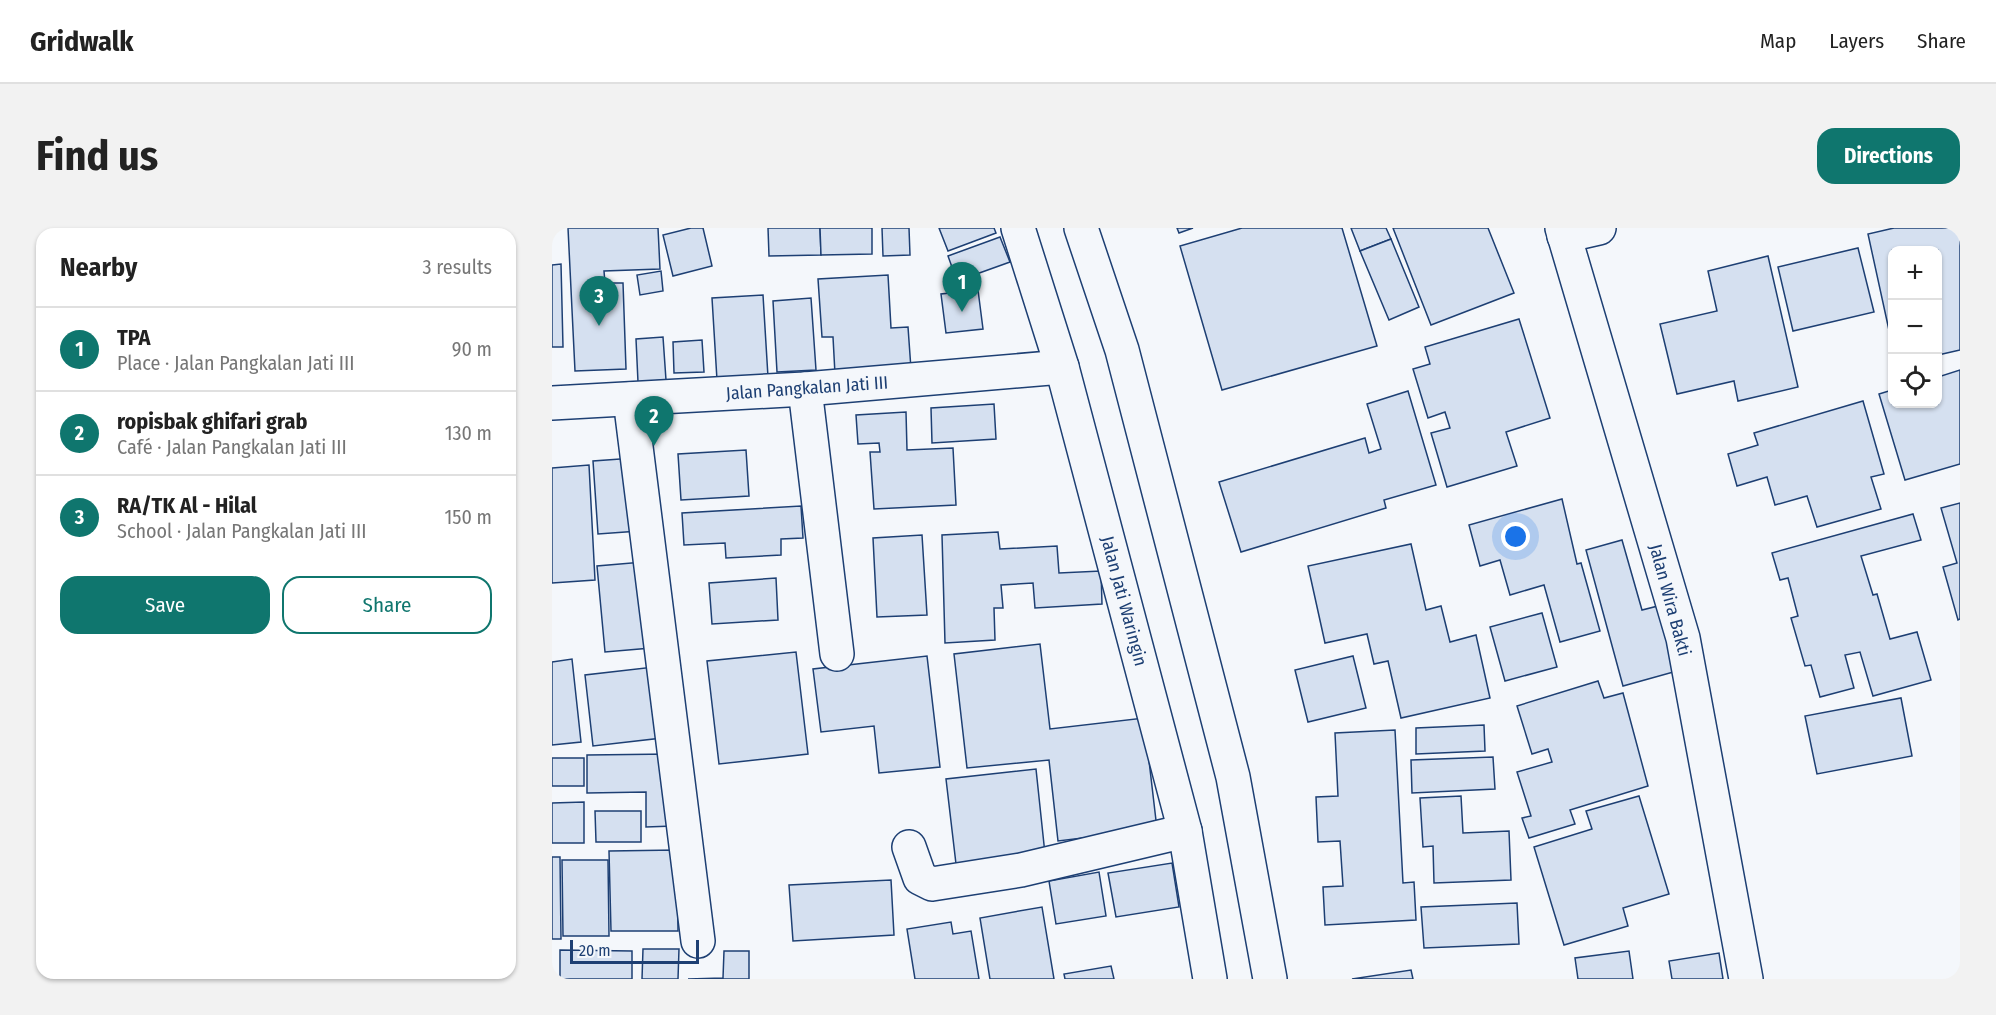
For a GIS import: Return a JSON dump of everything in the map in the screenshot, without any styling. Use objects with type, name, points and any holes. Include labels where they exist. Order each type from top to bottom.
[{"type":"street","name":"Jalan Jati Waringin","points":[[1018,228],[1062,367],[1185,831],[1210,979]]},
{"type":"street","points":[[1081,228],[1122,350],[1233,777],[1270,979]]},
{"type":"street","points":[[1563,232],[1599,228]]},
{"type":"street","name":"Jalan Wira Bakti","points":[[1563,232],[1683,638],[1746,979]]},
{"type":"street","name":"Jalan Pangkalan Jati III","points":[[552,402],[805,389],[1062,367]]},
{"type":"street","points":[[805,389],[837,654]]},
{"type":"street","points":[[630,399],[698,941]]},
{"type":"street","points":[[909,847],[920,878],[932,884],[1021,870],[1185,831]]},
{"type":"building","points":[[568,228],[658,228],[660,269],[604,271],[605,283],[623,283],[626,369],[575,371]]},
{"type":"building","points":[[691,228],[703,228],[712,266],[673,276],[663,235]]},
{"type":"building","points":[[768,228],[820,228],[821,255],[769,256]]},
{"type":"building","points":[[820,228],[872,228],[872,254],[821,255]]},
{"type":"building","points":[[882,228],[909,228],[910,255],[883,256]]},
{"type":"building","points":[[939,228],[994,228],[996,233],[948,251]]},
{"type":"building","points":[[1177,228],[1193,228],[1179,233]]},
{"type":"building","points":[[1242,228],[1342,228],[1377,346],[1222,390],[1180,246]]},
{"type":"building","points":[[1351,228],[1386,228],[1391,239],[1360,251]]},
{"type":"building","points":[[1393,228],[1488,228],[1514,293],[1431,325]]},
{"type":"building","points":[[1894,228],[1960,228],[1960,350],[1942,354],[1942,246],[1888,246],[1888,326],[1868,234]]},
{"type":"building","points":[[1000,237],[1010,262],[957,281],[948,256]]},
{"type":"building","points":[[1391,239],[1419,307],[1389,320],[1360,251]]},
{"type":"building","points":[[1858,248],[1874,312],[1793,331],[1778,267]]},
{"type":"building","points":[[1768,256],[1798,387],[1738,401],[1734,381],[1677,394],[1660,324],[1717,311],[1708,271]]},
{"type":"building","points":[[561,264],[563,347],[552,347],[552,265]]},
{"type":"building","points":[[661,271],[663,291],[640,295],[637,275]]},
{"type":"building","points":[[888,275],[891,328],[908,327],[911,369],[835,374],[833,337],[822,337],[818,279]]},
{"type":"building","points":[[978,290],[983,329],[946,333],[941,294]]},
{"type":"building","points":[[763,295],[768,377],[717,380],[712,298]]},
{"type":"building","points":[[811,298],[816,370],[777,372],[773,301]]},
{"type":"building","points":[[1519,319],[1550,418],[1506,432],[1517,466],[1447,487],[1431,433],[1450,428],[1445,412],[1428,418],[1413,369],[1430,364],[1425,347]]},
{"type":"building","points":[[663,337],[666,380],[638,382],[636,339]]},
{"type":"building","points":[[702,340],[704,372],[674,373],[673,342]]},
{"type":"building","points":[[1960,370],[1960,464],[1905,480],[1879,394],[1888,391],[1888,408],[1942,408],[1942,376]]},
{"type":"building","points":[[1408,391],[1436,485],[1384,500],[1386,508],[1241,552],[1219,482],[1365,438],[1369,453],[1381,449],[1367,404]]},
{"type":"building","points":[[1863,401],[1884,474],[1871,477],[1881,509],[1817,527],[1807,496],[1775,505],[1767,477],[1737,486],[1728,454],[1758,445],[1754,433]]},
{"type":"building","points":[[994,404],[996,439],[932,443],[931,408]]},
{"type":"building","points":[[906,412],[907,450],[953,448],[956,505],[874,509],[870,452],[880,452],[879,443],[858,444],[856,415]]},
{"type":"building","points":[[746,450],[749,496],[681,500],[678,454]]},
{"type":"building","points":[[634,458],[639,531],[598,534],[593,461]]},
{"type":"building","points":[[589,465],[595,580],[552,583],[552,468]]},
{"type":"building","points":[[1562,499],[1577,564],[1581,563],[1600,631],[1560,642],[1544,585],[1510,595],[1500,560],[1480,566],[1469,525]]},
{"type":"building","points":[[1960,503],[1960,619],[1958,620],[1943,567],[1957,563],[1941,508]]},
{"type":"building","points":[[801,506],[803,538],[781,539],[781,555],[726,558],[725,543],[684,545],[682,513]]},
{"type":"building","points":[[1913,514],[1921,540],[1861,556],[1873,595],[1877,594],[1890,639],[1917,632],[1931,680],[1873,696],[1860,652],[1845,655],[1854,688],[1820,697],[1811,665],[1805,666],[1791,618],[1798,616],[1788,578],[1780,580],[1772,553]]},
{"type":"building","points":[[998,532],[1000,549],[1057,546],[1059,573],[1101,571],[1102,604],[1035,608],[1033,583],[1001,585],[1003,608],[994,608],[995,640],[945,643],[942,535]]},
{"type":"building","points":[[922,535],[927,615],[877,617],[873,538]]},
{"type":"building","points":[[1622,540],[1642,610],[1658,606],[1677,671],[1623,686],[1586,550]]},
{"type":"building","points":[[1411,544],[1426,610],[1441,606],[1450,642],[1476,635],[1490,698],[1401,718],[1388,661],[1374,664],[1367,634],[1325,643],[1308,566]]},
{"type":"building","points":[[643,562],[651,648],[605,652],[597,566]]},
{"type":"building","points":[[776,578],[778,620],[712,624],[709,583]]},
{"type":"building","points":[[1542,613],[1557,667],[1505,681],[1490,627]]},
{"type":"building","points":[[1040,644],[1050,729],[1144,718],[1157,829],[1058,841],[1049,760],[967,768],[954,654]]},
{"type":"building","points":[[796,652],[808,754],[719,764],[707,661]]},
{"type":"building","points":[[927,656],[940,767],[879,773],[874,726],[821,732],[813,669]]},
{"type":"building","points":[[1353,656],[1366,708],[1308,722],[1295,670]]},
{"type":"building","points":[[572,659],[581,742],[552,745],[552,662]]},
{"type":"building","points":[[654,667],[662,738],[593,746],[585,675]]},
{"type":"building","points":[[1598,681],[1604,698],[1623,693],[1648,786],[1570,810],[1575,824],[1529,838],[1522,818],[1531,816],[1517,772],[1552,762],[1548,749],[1532,754],[1517,706]]},
{"type":"building","points":[[1901,698],[1912,756],[1817,774],[1805,716]]},
{"type":"building","points":[[1484,725],[1485,751],[1416,754],[1416,728]]},
{"type":"building","points":[[1395,730],[1403,883],[1414,882],[1416,920],[1325,925],[1323,887],[1343,886],[1340,841],[1318,842],[1316,797],[1338,796],[1335,733]]},
{"type":"building","points":[[671,754],[673,826],[646,827],[646,792],[587,793],[587,755]]},
{"type":"building","points":[[1493,757],[1495,789],[1412,793],[1411,760]]},
{"type":"building","points":[[552,758],[584,758],[584,786],[552,786]]},
{"type":"building","points":[[1036,769],[1045,854],[956,864],[946,779]]},
{"type":"building","points":[[1461,796],[1463,833],[1509,831],[1511,880],[1434,883],[1433,846],[1423,847],[1420,798]]},
{"type":"building","points":[[1639,796],[1669,894],[1623,908],[1628,926],[1564,945],[1534,847],[1592,829],[1586,811]]},
{"type":"building","points":[[584,802],[584,843],[552,843],[552,803]]},
{"type":"building","points":[[595,811],[641,811],[641,842],[596,842]]},
{"type":"building","points":[[677,850],[678,931],[611,931],[609,851]]},
{"type":"building","points":[[552,857],[560,857],[561,939],[552,939]]},
{"type":"building","points":[[562,860],[608,860],[609,936],[563,936]]},
{"type":"building","points":[[1172,863],[1179,907],[1116,917],[1108,873]]},
{"type":"building","points":[[1099,872],[1106,916],[1056,924],[1049,881]]},
{"type":"building","points":[[891,880],[894,935],[793,941],[789,885]]},
{"type":"building","points":[[1517,903],[1519,944],[1424,948],[1421,907]]},
{"type":"building","points":[[1042,907],[1054,979],[990,979],[980,918]]},
{"type":"building","points":[[951,922],[953,934],[971,931],[979,979],[915,979],[907,929]]},
{"type":"building","points":[[643,949],[679,949],[678,979],[642,979]]},
{"type":"building","points":[[560,950],[632,951],[632,979],[560,979]]},
{"type":"building","points":[[724,951],[749,951],[749,979],[688,979],[723,978]]},
{"type":"building","points":[[1629,951],[1633,979],[1578,979],[1575,958]]},
{"type":"building","points":[[1719,953],[1723,979],[1672,979],[1669,961]]},
{"type":"building","points":[[1111,966],[1114,979],[1065,979],[1064,974]]},
{"type":"building","points":[[1411,970],[1413,979],[1352,979]]},
{"type":"place","name":"TPA","points":[[962,312]]},
{"type":"place","name":"RA/TK Al - Hilal","points":[[599,326]]},
{"type":"place","name":"ropisbak ghifari grab","points":[[654,446]]}]
